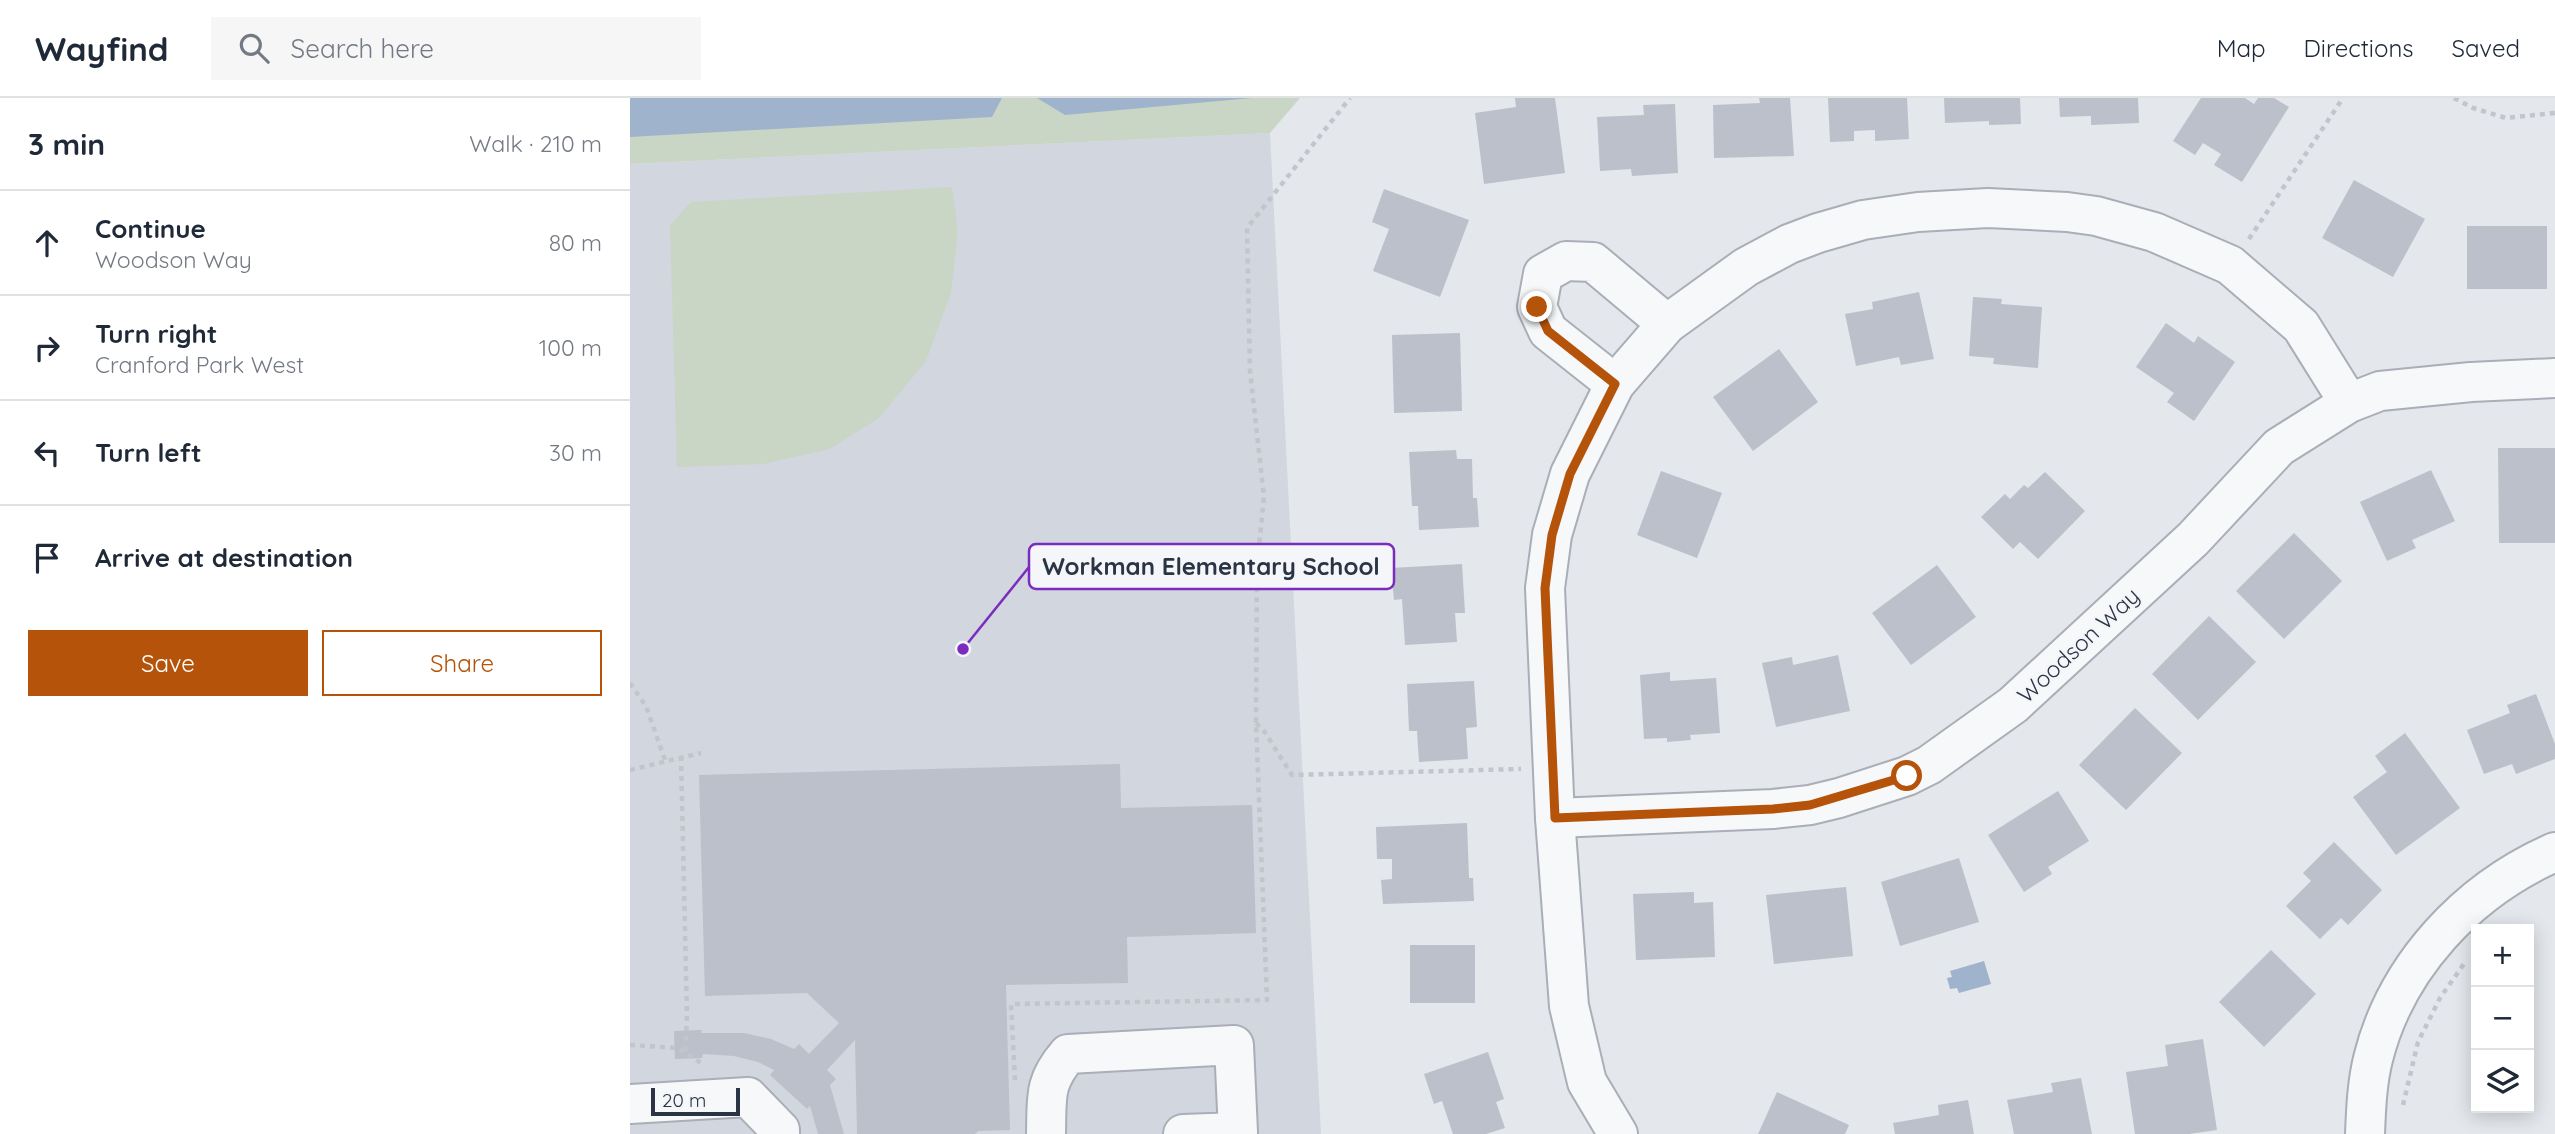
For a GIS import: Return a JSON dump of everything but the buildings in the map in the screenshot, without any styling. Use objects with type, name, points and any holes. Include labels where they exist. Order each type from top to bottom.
[{"type":"street","points":[[1618,1134],[1587,1082],[1569,1006],[1555,818],[1545,588],[1552,535],[1570,474],[1615,384],[1667,324],[1746,267],[1789,244],[1841,226],[1919,212],[1988,208],[2067,212],[2096,216],[2154,232],[2230,265],[2301,326],[2349,403]]},
{"type":"street","points":[[1615,384],[1548,331],[1537,307],[1543,274],[1566,261],[1593,262],[1667,324]]},
{"type":"street","name":"Woodson Way","points":[[1555,818],[1773,809],[1810,805],[1880,785],[1929,765],[2013,705],[2193,540],[2279,447],[2349,403],[2380,391],[2471,382],[2555,378]]},
{"type":"street","points":[[2365,1134],[2368,1088],[2374,1058],[2390,1014],[2410,974],[2455,918],[2480,895],[2514,873],[2555,852]]},
{"type":"street","points":[[1046,1134],[1047,1088],[1057,1067],[1068,1054],[1234,1045],[1238,1132],[1183,1134]]},
{"type":"street","points":[[630,1104],[748,1097],[780,1130],[780,1134]]},
{"type":"path","points":[[1017,1088],[1014,1076],[1011,1004],[1267,1000],[1256,722],[1258,565],[1264,497],[1251,372],[1247,228],[1350,98]]},
{"type":"path","points":[[2249,239],[2343,98]]},
{"type":"path","points":[[2454,98],[2473,108],[2505,118],[2555,113]]},
{"type":"path","points":[[630,683],[646,706],[665,760]]},
{"type":"path","points":[[1256,722],[1292,775],[1516,769]]},
{"type":"path","points":[[630,770],[701,753]]},
{"type":"path","points":[[681,756],[687,1017],[685,1052]]},
{"type":"path","points":[[2402,1115],[2418,1042],[2440,998],[2471,953]]},
{"type":"shaded area","points":[[1270,133],[1321,1134],[630,1134],[630,164]]},
{"type":"green space","points":[[630,98],[1300,98],[1270,133],[630,164]]},
{"type":"green space","points":[[952,187],[958,232],[951,293],[926,361],[879,418],[830,449],[763,464],[677,467],[670,225],[691,202]]},
{"type":"water","points":[[630,98],[1002,98],[992,117],[630,137]]},
{"type":"water","points":[[1037,98],[1252,98],[1065,115]]},
{"type":"water","points":[[1984,961],[1991,984],[1959,993],[1957,988],[1950,989],[1947,978],[1952,977],[1950,971]]},
{"type":"place","name":"Workman Elementary School","points":[[963,649]]},
{"type":"route","points":[[1537,307],[1548,331],[1615,384],[1570,474],[1552,535],[1545,588],[1555,818],[1773,809],[1810,805],[1907,776]]}]
